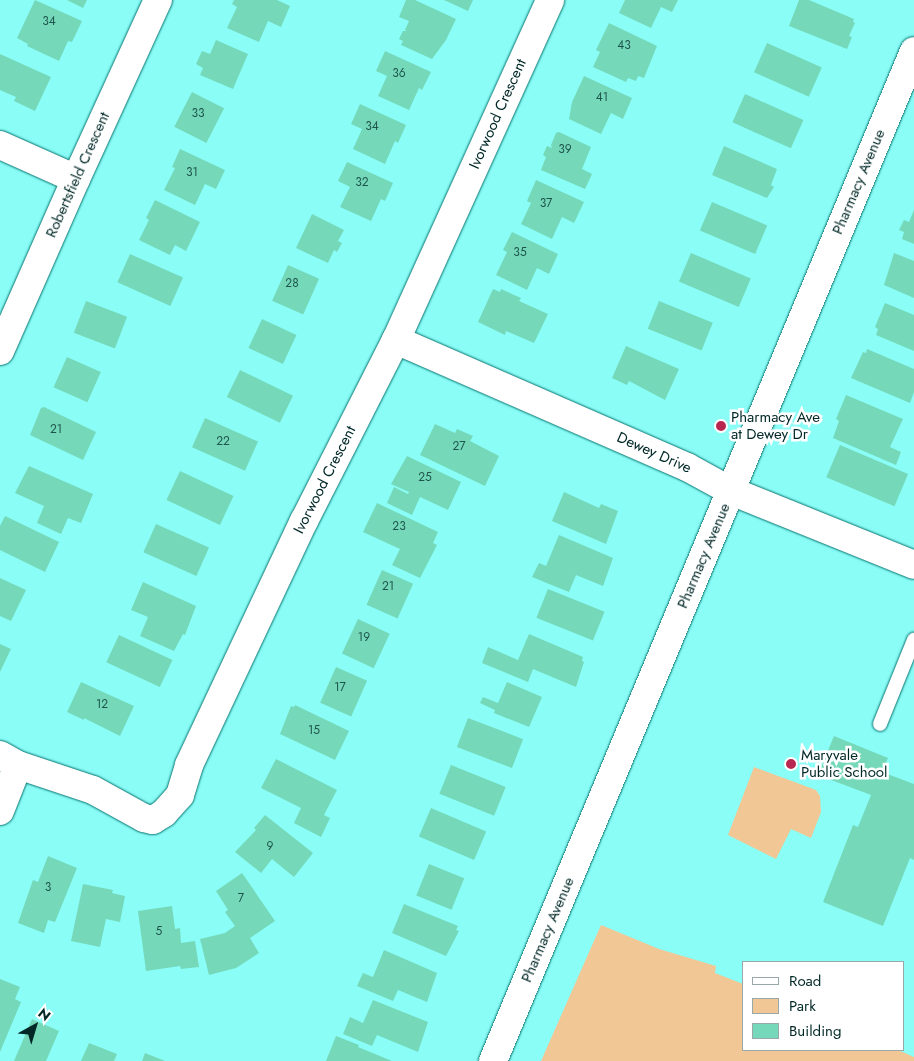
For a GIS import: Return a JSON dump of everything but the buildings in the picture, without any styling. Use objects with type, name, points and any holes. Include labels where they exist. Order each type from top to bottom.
[{"type":"street","name":"Robertsfield Crescent","points":[[0,352],[76,179],[158,0]]},
{"type":"street","name":"Ivorwood Crescent","points":[[9,760],[93,790],[144,818],[153,820],[164,813],[180,794],[189,765],[300,530],[396,340],[550,0]]},
{"type":"street","name":"Pharmacy Avenue","points":[[493,1061],[914,51]]},
{"type":"street","points":[[0,145],[76,179]]},
{"type":"street","name":"Dewey Drive","points":[[396,340],[687,467],[731,491],[914,565]]},
{"type":"street","points":[[0,811],[9,760]]},
{"type":"lane","points":[[880,724],[914,640]]},
{"type":"green space","points":[[754,767],[816,790],[820,796],[821,812],[811,838],[791,829],[776,859],[728,835]]},
{"type":"green space","points":[[601,925],[659,949],[716,966],[715,973],[742,984],[742,1051],[900,1051],[914,1057],[914,1061],[541,1061]]},
{"type":"place","name":"Pharmacy Ave at Dewey Dr","points":[[721,426]]},
{"type":"place","name":"Maryvale Public School","points":[[791,764]]}]
